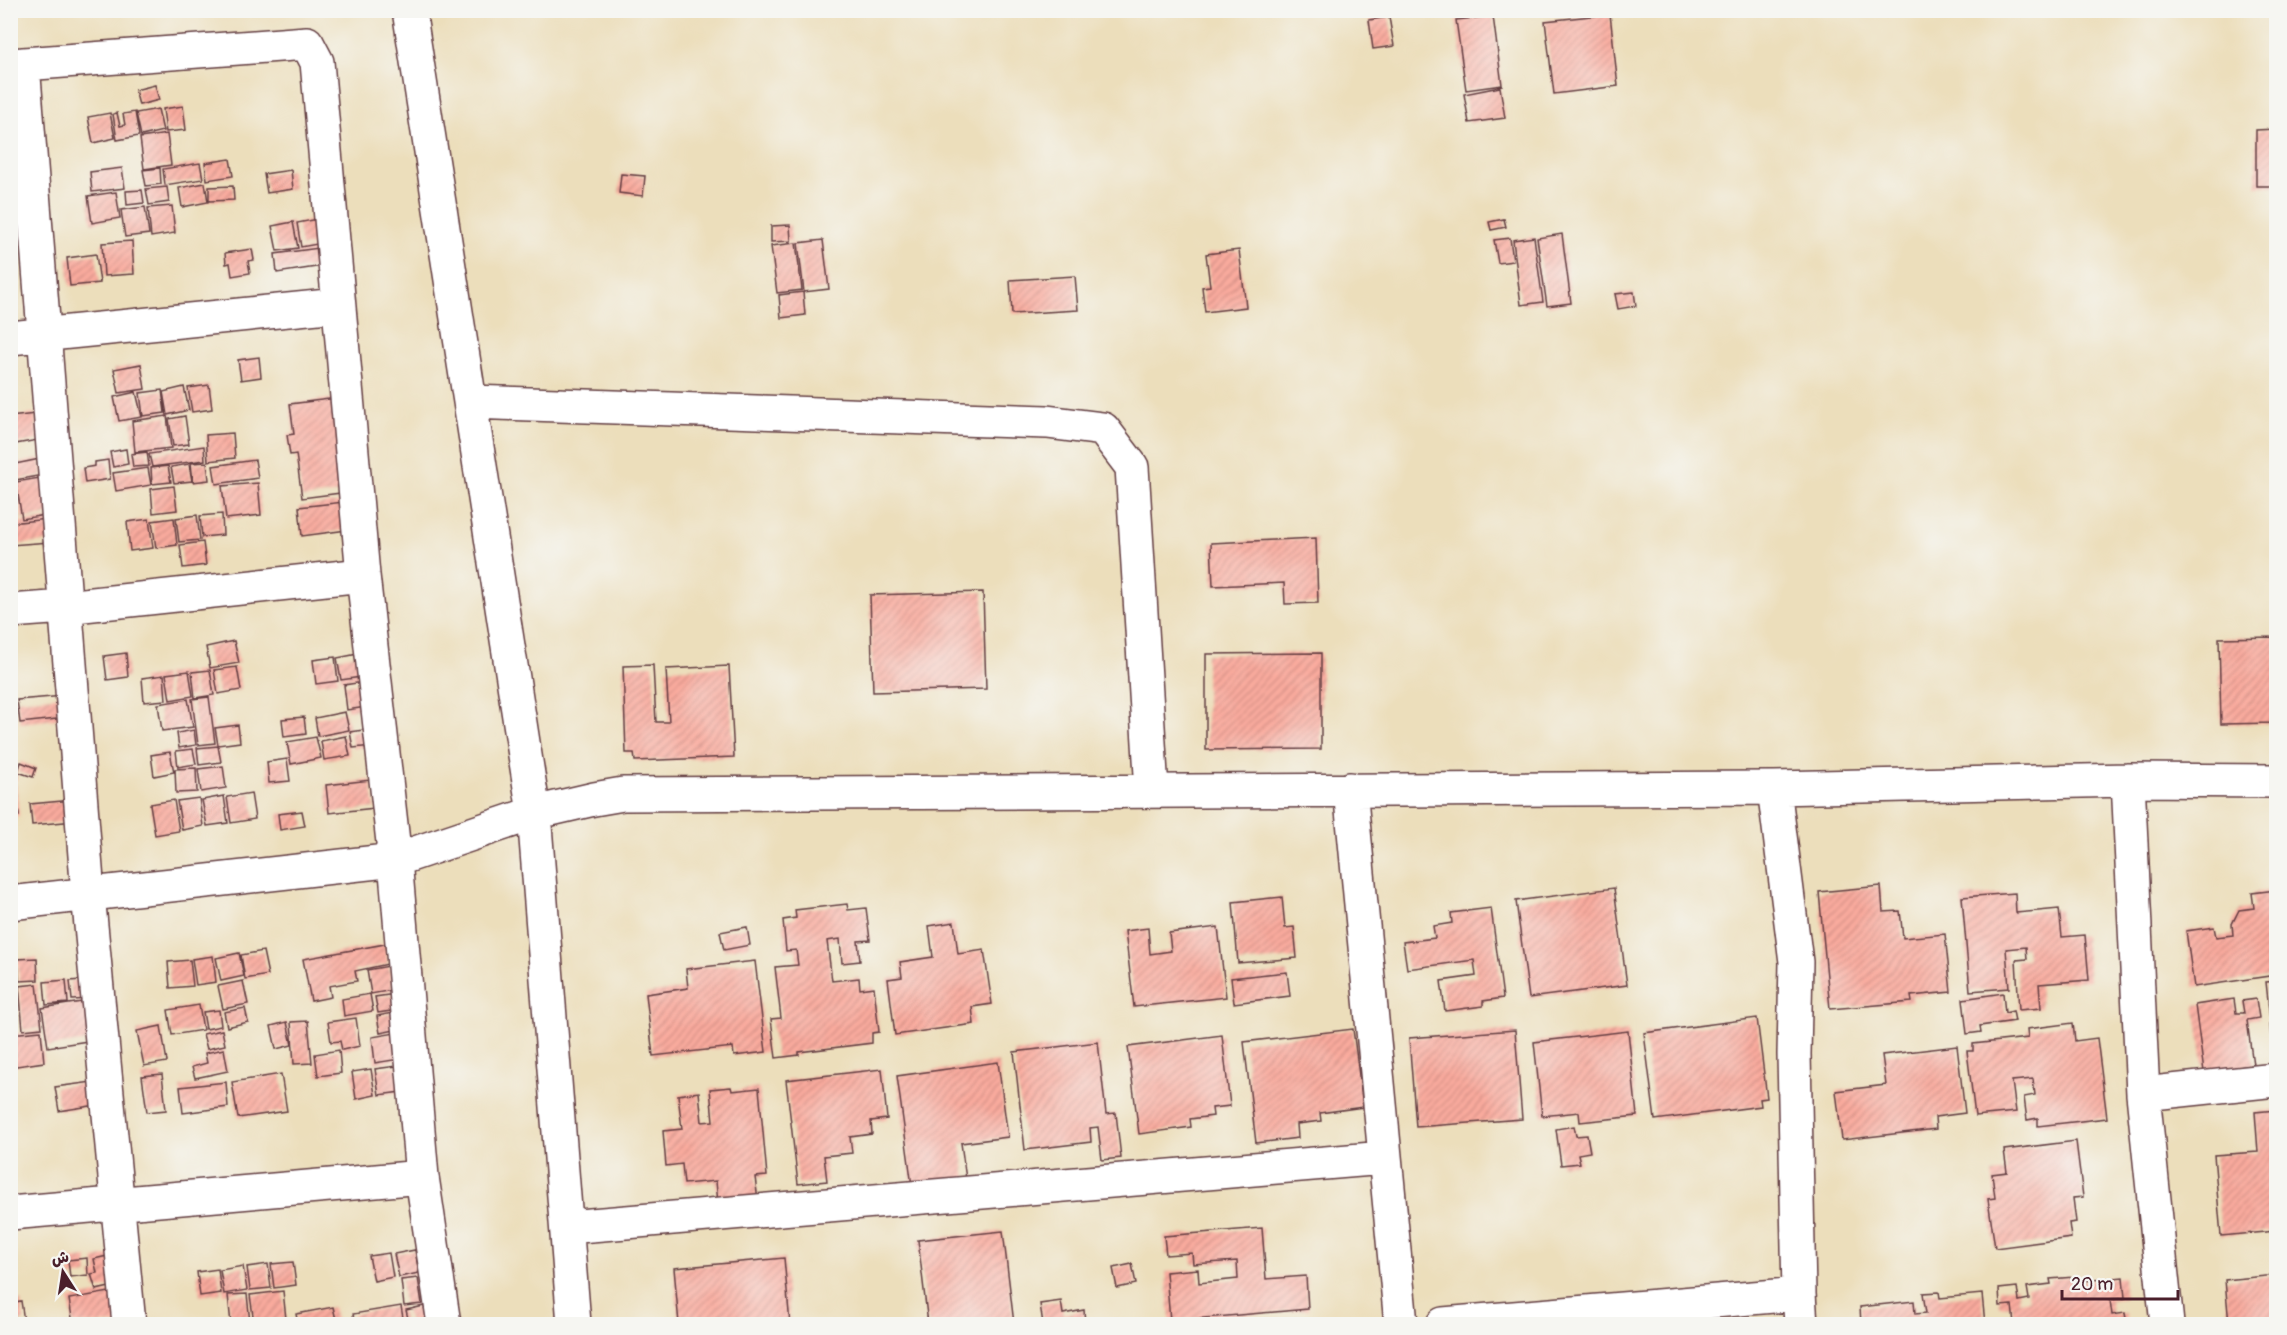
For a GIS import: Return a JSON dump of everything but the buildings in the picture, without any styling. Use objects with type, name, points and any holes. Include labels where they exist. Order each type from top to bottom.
[{"type":"street","points":[[409,10],[534,813],[574,1324]]},
{"type":"street","points":[[129,1324],[88,894],[43,334],[17,65],[307,43],[317,62],[363,575],[394,860],[422,1178],[444,1324]]},
{"type":"street","points":[[10,338],[338,305]]},
{"type":"street","points":[[470,402],[1047,422],[1103,429],[1132,466],[1152,791]]},
{"type":"street","points":[[10,611],[363,575]]},
{"type":"street","points":[[10,903],[394,860],[534,813],[594,798],[623,794],[1774,788],[2128,780],[2277,781]]},
{"type":"street","points":[[2128,780],[2143,1094],[2167,1324]]},
{"type":"street","points":[[1443,1324],[1800,1309],[1794,1054],[1796,962],[1774,788]]},
{"type":"street","points":[[1350,789],[1401,1324]]},
{"type":"street","points":[[2143,1094],[2277,1080]]},
{"type":"street","points":[[567,1227],[1384,1158]]},
{"type":"street","points":[[10,1213],[422,1178]]}]
